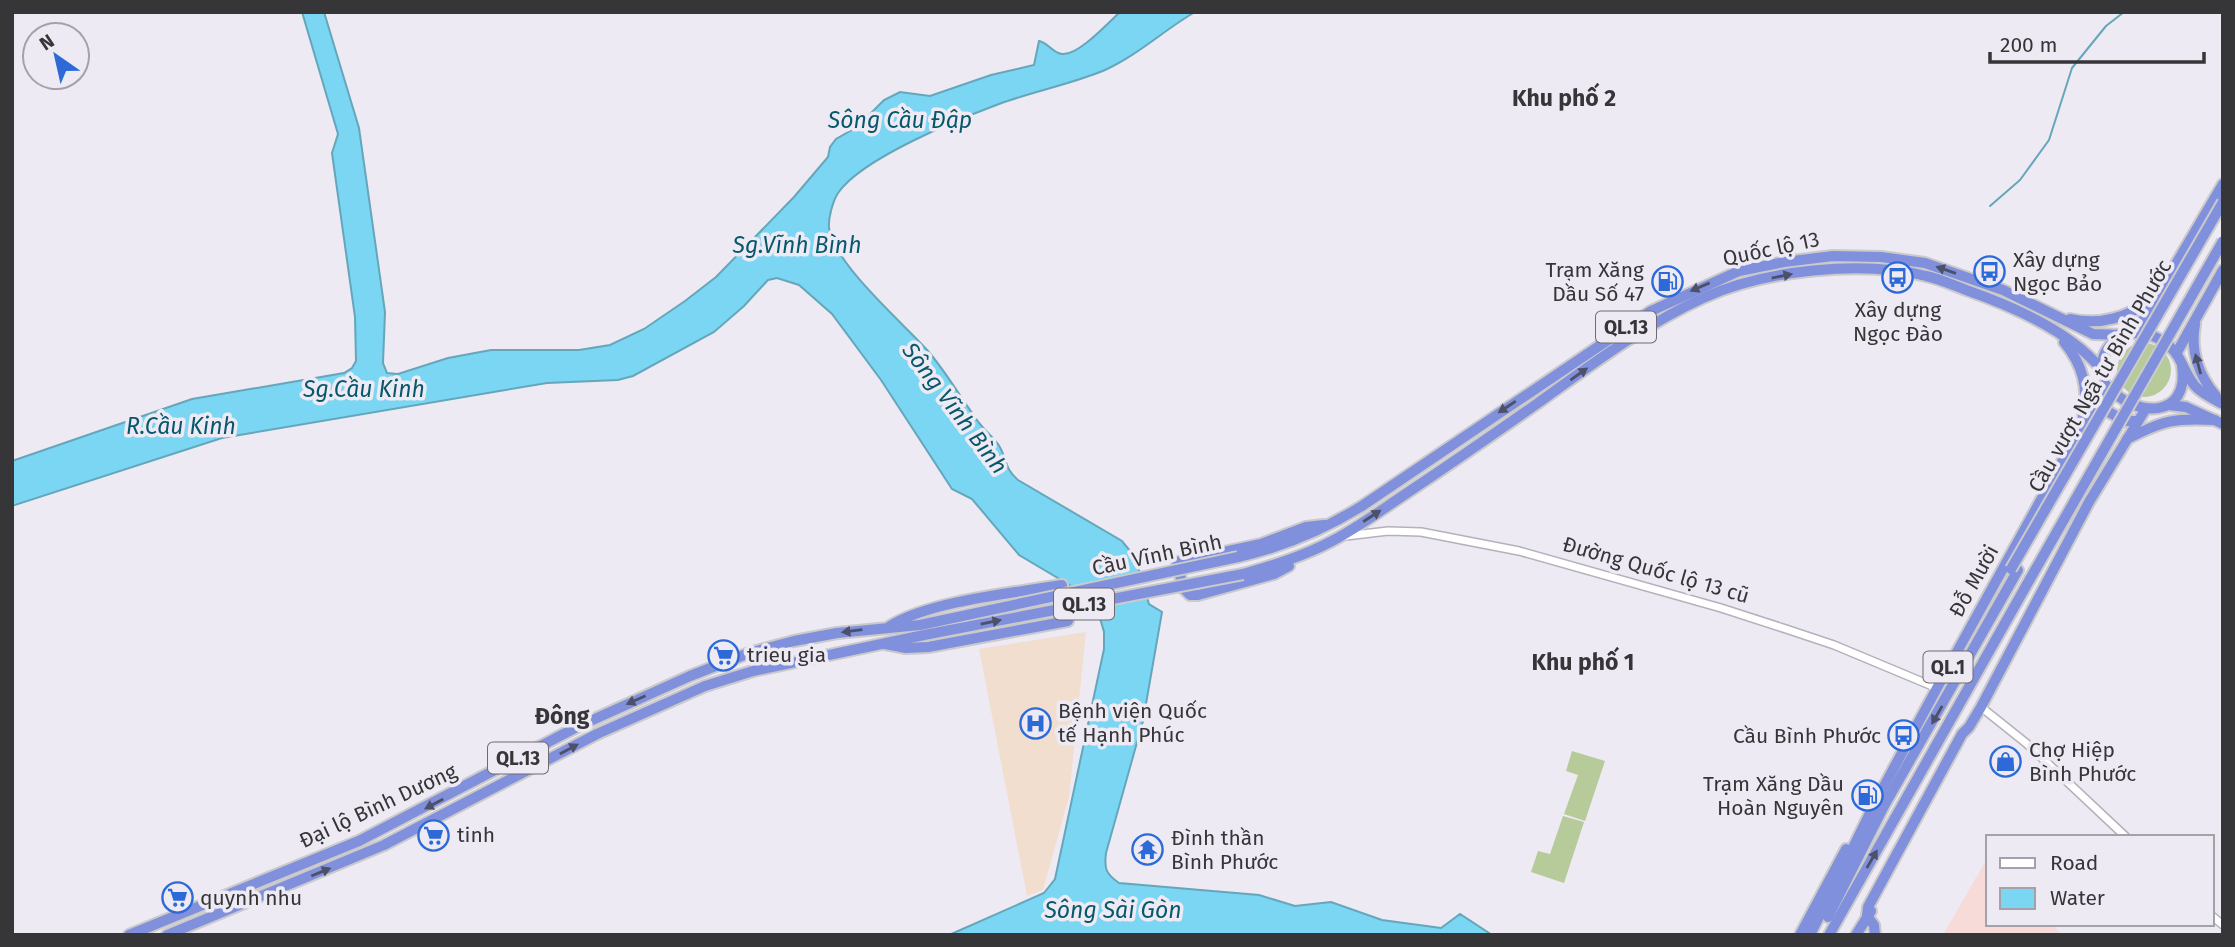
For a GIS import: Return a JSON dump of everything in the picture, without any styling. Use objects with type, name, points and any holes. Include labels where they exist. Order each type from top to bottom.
[{"type":"highway","points":[[2223,184],[2136,332],[2153,337],[2176,354],[2197,389],[2223,404]]},
{"type":"highway","name":"Cầu vượt Ngã tư Bình Phước","points":[[2015,570],[2223,202]]},
{"type":"highway","name":"Cầu vượt Ngã tư Bình Phước","points":[[2015,570],[2223,212]]},
{"type":"highway","name":"Cầu vượt Ngã tư Bình Phước","points":[[2033,581],[2223,241]]},
{"type":"highway","name":"QL.1","points":[[1856,935],[1867,916],[1868,907],[1930,792],[1962,734],[1969,727],[1971,702],[2033,581],[2223,252]]},
{"type":"highway","name":"Quốc lộ 13","points":[[1238,557],[1269,550],[1329,526],[1651,311],[1739,271],[1784,261],[1833,256],[1881,257],[1925,263],[2003,290],[2097,335],[2123,335]]},
{"type":"highway","name":"Quốc lộ 13","points":[[1243,574],[1281,563],[1341,536],[1478,446],[1646,329],[1705,297],[1747,283],[1832,268],[1883,270],[1927,276],[1977,293],[2025,318],[2089,354],[2101,369]]},
{"type":"highway","points":[[2176,354],[2223,270]]},
{"type":"highway","points":[[2054,314],[2084,322],[2103,322],[2126,315],[2155,298]]},
{"type":"highway","points":[[2197,317],[2193,338],[2198,365],[2206,385],[2223,404]]},
{"type":"highway","points":[[2143,320],[2151,319],[2169,326],[2183,341]]},
{"type":"highway","name":"QL.13","points":[[2123,335],[2136,332]]},
{"type":"highway","points":[[2123,335],[2108,348],[2101,369],[2105,384],[2135,408],[2158,409],[2168,405],[2186,407],[2219,422]]},
{"type":"highway","points":[[2066,340],[2084,376],[2086,398],[2081,427]]},
{"type":"highway","points":[[2168,405],[2182,388],[2182,365]]},
{"type":"highway","name":"Đỗ Mười","points":[[1830,915],[1880,804],[1943,691],[2105,384]]},
{"type":"highway","points":[[2095,403],[2120,420],[2138,421]]},
{"type":"highway","name":"QL.1","points":[[1818,935],[1971,702],[2145,410]]},
{"type":"highway","points":[[2126,440],[2174,419],[2219,422]]},
{"type":"highway","points":[[1329,526],[1315,524],[1261,544],[1177,562],[1180,581],[1184,592],[1198,595],[1274,573],[1316,553],[1330,542]]},
{"type":"highway","name":"Cầu Vĩnh Bình","points":[[922,630],[1238,557]]},
{"type":"highway","name":"Đỗ Mười","points":[[1880,804],[1886,783],[2015,570]]},
{"type":"highway","name":"Cầu Vĩnh Bình","points":[[922,630],[1243,574]]},
{"type":"highway","points":[[881,642],[898,647],[921,648],[1068,621],[1062,585],[960,603],[912,616],[887,628]]},
{"type":"highway","name":"Đại lộ Bình Dương","points":[[129,935],[359,841],[577,727],[690,676],[750,653],[794,641],[887,628],[922,630]]},
{"type":"highway","name":"Đại lộ Bình Dương","points":[[167,935],[384,845],[575,745],[686,694],[741,674],[922,630]]},
{"type":"highway","name":"QL.1","points":[[1800,935],[1860,823],[1880,804]]},
{"type":"highway","name":"QL.1","points":[[1810,935],[1830,915]]},
{"type":"highway","name":"QL.1","points":[[1829,935],[1830,915]]},
{"type":"highway","points":[[1867,916],[1874,925],[1875,935]]},
{"type":"street","name":"Đường Quốc lộ 13 cũ","points":[[1341,536],[1388,531],[1421,532],[1519,551],[1786,629],[1834,645],[1943,691]]},
{"type":"street","points":[[1971,702],[2026,743],[2124,835]]},
{"type":"shaded area","name":"Bệnh viện Quốc tế Hạnh Phúc","points":[[1086,632],[1069,797],[1043,890],[1027,896],[979,649]]},
{"type":"shaded area","points":[[1986,860],[1986,926],[2054,926],[2062,935],[1943,935]]},
{"type":"green space","points":[[2144,343],[2163,351],[2171,370],[2163,389],[2144,397],[2125,389],[2117,370],[2125,351]]},
{"type":"green space","points":[[1572,751],[1605,761],[1585,821],[1564,814],[1578,775],[1566,771]]},
{"type":"green space","points":[[1563,816],[1584,822],[1564,883],[1531,872],[1538,851],[1550,854]]},
{"type":"water","points":[[302,12],[324,12],[359,128],[385,312],[383,363],[387,373],[398,374],[448,358],[491,350],[579,350],[610,345],[644,329],[716,277],[794,197],[828,157],[830,147],[836,139],[857,127],[884,100],[900,92],[930,96],[991,75],[1034,65],[1039,41],[1059,53],[1069,53],[1092,38],[1120,12],[1195,12],[1105,70],[1012,99],[889,153],[850,180],[838,193],[831,210],[829,228],[843,259],[935,359],[979,423],[998,444],[1013,475],[1122,541],[1135,557],[1149,604],[1162,612],[1143,721],[1106,853],[1106,867],[1111,877],[1119,883],[1259,895],[1295,906],[1331,902],[1382,920],[1441,928],[1460,914],[1492,935],[949,935],[1044,893],[1055,879],[1104,649],[1104,632],[1097,608],[1078,590],[1019,555],[972,499],[952,489],[881,380],[832,314],[799,285],[777,278],[768,280],[714,332],[633,376],[618,380],[547,383],[222,438],[12,506],[12,461],[192,399],[344,373],[352,368],[356,361],[355,317],[332,153],[338,134]]},
{"type":"pier","points":[[1143,571],[1151,598],[1094,610],[1087,601],[1065,587]]},
{"type":"waterway","points":[[1990,206],[2020,180],[2049,140],[2072,68],[2106,26],[2124,12]]},
{"type":"place","name":"Xây dựng Ngọc Bảo","points":[[1990,272]]},
{"type":"place","name":"Xây dựng Ngọc Đào","points":[[1898,278]]},
{"type":"place","name":"Trạm Xăng Dầu Số 47","points":[[1667,282]]},
{"type":"place","name":"trieu gia","points":[[724,655]]},
{"type":"place","name":"Bệnh viện Quốc tế Hạnh Phúc","points":[[1035,723]]},
{"type":"place","name":"Cầu Bình Phước","points":[[1904,736]]},
{"type":"place","name":"Chợ Hiệp Bình Phước","points":[[2006,762]]},
{"type":"place","name":"Trạm Xăng Dầu Hoàn Nguyên","points":[[1867,796]]},
{"type":"place","name":"tinh","points":[[434,835]]},
{"type":"place","name":"Đình thần Bình Phước","points":[[1148,850]]},
{"type":"place","name":"quynh nhu","points":[[177,898]]},
{"type":"district","name":"Khu phố 2","points":[[1564,98]]},
{"type":"district","name":"Khu phố 1","points":[[1583,662]]},
{"type":"district","name":"Đông","points":[[562,716]]},
{"type":"water label","name":"Sông Cầu Đập","points":[[900,120]]},
{"type":"water label","name":"Sg.Vĩnh Bình","points":[[797,245]]},
{"type":"water label","name":"Sg.Cầu Kinh","points":[[364,389]]},
{"type":"water label","name":"Sông Vĩnh Bình","points":[[955,408]]},
{"type":"water label","name":"R.Cầu Kinh","points":[[181,426]]},
{"type":"water label","name":"Sông Sài Gòn","points":[[1113,910]]}]
